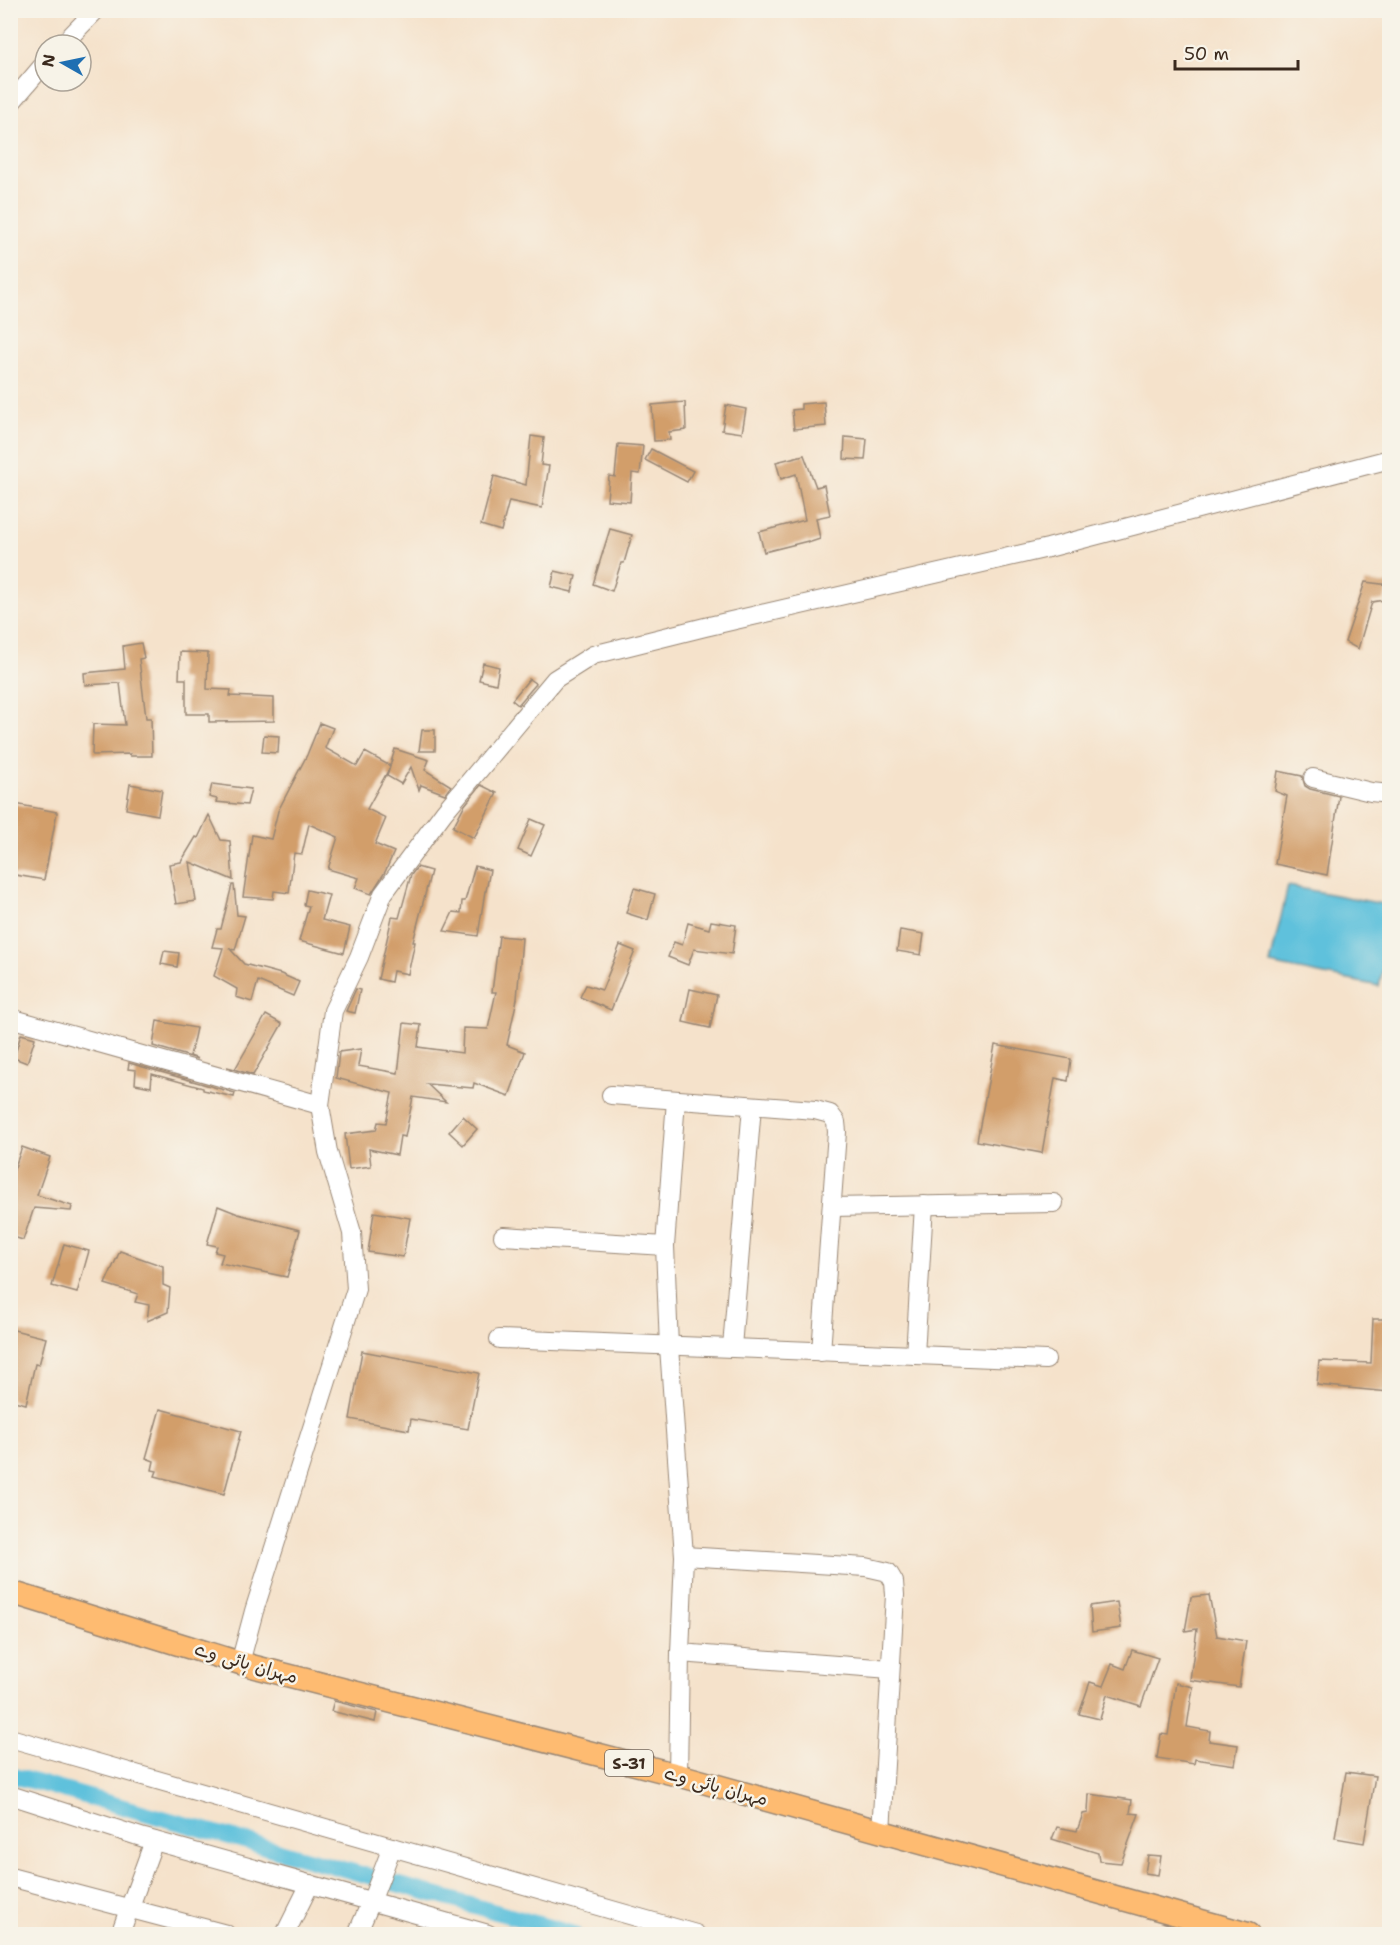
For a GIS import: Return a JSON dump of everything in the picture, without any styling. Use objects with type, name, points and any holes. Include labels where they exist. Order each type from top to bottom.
[{"type":"main road","name":"مہران ہائی وے","points":[[10,1592],[240,1663],[678,1775],[1248,1935]]},
{"type":"street","points":[[74,33],[96,10]]},
{"type":"street","points":[[10,104],[33,77]]},
{"type":"street","points":[[240,1663],[254,1611],[356,1289],[352,1233],[328,1152],[320,1105],[333,1011],[359,957],[383,894],[444,812],[555,679],[593,655],[1047,548],[1389,459]]},
{"type":"street","points":[[1313,778],[1389,794]]},
{"type":"street","points":[[10,1018],[320,1105]]},
{"type":"street","points":[[611,1095],[824,1111],[830,1114],[836,1122],[837,1132],[821,1352]]},
{"type":"street","points":[[676,1100],[665,1246],[669,1347],[684,1556],[678,1775]]},
{"type":"street","points":[[732,1347],[752,1106]]},
{"type":"street","points":[[831,1207],[1054,1203]]},
{"type":"street","points":[[915,1355],[924,1205]]},
{"type":"street","points":[[503,1236],[665,1246]]},
{"type":"street","points":[[499,1339],[1046,1360]]},
{"type":"street","points":[[684,1556],[866,1567],[888,1572],[894,1582],[895,1595],[881,1832]]},
{"type":"street","points":[[680,1653],[890,1670]]},
{"type":"street","points":[[10,1738],[696,1935]]},
{"type":"street","points":[[10,1795],[154,1841],[310,1884],[374,1895],[480,1933]]},
{"type":"street","points":[[120,1935],[154,1841]]},
{"type":"street","points":[[357,1935],[392,1847]]},
{"type":"street","points":[[10,1877],[226,1935]]},
{"type":"street","points":[[285,1935],[310,1884]]},
{"type":"water","points":[[1288,886],[1389,905],[1389,941],[1379,986],[1270,964]]},
{"type":"building","points":[[685,402],[686,430],[669,432],[670,440],[654,441],[652,405]]},
{"type":"building","points":[[824,402],[826,426],[794,429],[792,410],[801,409],[801,404]]},
{"type":"building","points":[[726,405],[746,409],[742,433],[722,430]]},
{"type":"building","points":[[531,436],[544,438],[541,465],[549,466],[542,508],[509,501],[501,531],[481,525],[494,476],[526,485]]},
{"type":"building","points":[[845,437],[867,439],[865,460],[844,459]]},
{"type":"building","points":[[618,444],[643,446],[640,474],[632,473],[630,502],[607,500],[609,476],[615,477]]},
{"type":"building","points":[[651,449],[693,471],[687,482],[645,460]]},
{"type":"building","points":[[804,455],[816,487],[824,485],[830,515],[816,518],[820,539],[764,552],[759,532],[805,520],[796,474],[781,479],[776,462]]},
{"type":"building","points":[[610,529],[632,535],[624,563],[621,563],[612,591],[593,584]]},
{"type":"building","points":[[555,571],[576,576],[572,592],[551,587]]},
{"type":"building","points":[[1365,582],[1389,585],[1384,600],[1372,602],[1358,649],[1345,642]]},
{"type":"building","points":[[141,643],[144,658],[139,659],[146,718],[151,718],[152,756],[93,755],[93,724],[125,725],[120,683],[85,685],[84,673],[125,669],[123,646]]},
{"type":"building","points":[[180,652],[208,653],[207,689],[231,690],[230,696],[274,698],[274,721],[209,722],[209,714],[186,714],[186,679],[179,679]]},
{"type":"building","points":[[483,663],[499,667],[496,684],[479,680]]},
{"type":"building","points":[[529,679],[536,684],[518,705],[512,700]]},
{"type":"building","points":[[320,723],[333,728],[325,748],[357,766],[365,752],[390,766],[395,749],[429,760],[425,770],[451,786],[445,794],[421,785],[419,790],[411,767],[401,784],[387,776],[390,767],[367,809],[386,818],[375,844],[394,852],[371,894],[355,888],[359,878],[328,869],[338,837],[309,824],[302,854],[294,853],[289,893],[274,891],[273,899],[243,897],[252,835],[271,839],[278,811],[307,755]]},
{"type":"building","points":[[422,730],[435,730],[435,751],[419,751]]},
{"type":"building","points":[[264,735],[279,736],[278,753],[262,752]]},
{"type":"building","points":[[1278,771],[1302,776],[1305,786],[1310,789],[1339,796],[1327,875],[1275,864],[1287,796],[1275,791]]},
{"type":"building","points":[[130,784],[162,790],[158,815],[126,809]]},
{"type":"building","points":[[212,784],[251,789],[247,805],[216,802],[217,799],[209,797]]},
{"type":"building","points":[[481,785],[497,793],[474,838],[453,827],[464,806]]},
{"type":"building","points":[[10,803],[57,812],[44,880],[10,874]]},
{"type":"building","points":[[209,815],[221,840],[230,841],[233,880],[190,862],[196,901],[176,904],[169,864],[181,862],[196,837],[198,838]]},
{"type":"building","points":[[531,819],[545,825],[531,856],[518,850]]},
{"type":"building","points":[[475,866],[490,870],[478,936],[444,931],[453,912],[461,913],[462,901],[465,901]]},
{"type":"building","points":[[417,867],[431,871],[413,942],[415,942],[408,974],[393,971],[391,982],[378,979],[392,917],[399,918],[411,875]]},
{"type":"building","points":[[232,885],[234,885],[237,915],[245,916],[235,950],[230,949],[244,964],[281,974],[299,982],[293,996],[258,981],[252,1002],[236,997],[237,989],[214,976],[223,948],[212,947],[217,929],[221,929]]},
{"type":"building","points":[[634,888],[655,894],[648,920],[626,913]]},
{"type":"building","points":[[307,890],[329,895],[322,920],[350,927],[344,953],[299,941],[309,906],[304,905]]},
{"type":"building","points":[[711,921],[736,925],[732,954],[694,949],[688,965],[668,957],[674,942],[682,945],[688,923],[709,929]]},
{"type":"building","points":[[900,930],[924,934],[921,955],[897,951]]},
{"type":"building","points":[[499,936],[522,938],[517,999],[507,1045],[525,1052],[509,1096],[474,1083],[473,1088],[427,1084],[446,1102],[413,1097],[405,1137],[400,1136],[397,1155],[369,1149],[371,1166],[349,1169],[345,1134],[376,1130],[378,1122],[386,1123],[392,1093],[336,1078],[339,1052],[361,1049],[358,1066],[398,1073],[404,1023],[421,1025],[418,1047],[462,1053],[463,1028],[488,1029],[496,992],[492,992]]},
{"type":"building","points":[[620,945],[635,951],[611,1010],[580,997],[586,985],[602,990]]},
{"type":"building","points":[[164,951],[179,953],[177,967],[161,964]]},
{"type":"building","points":[[356,989],[360,990],[355,1013],[346,1011]]},
{"type":"building","points":[[690,989],[717,995],[710,1028],[683,1022]]},
{"type":"building","points":[[266,1015],[282,1024],[253,1075],[227,1067],[235,1069]]},
{"type":"building","points":[[157,1021],[196,1028],[190,1056],[198,1059],[153,1046]]},
{"type":"building","points":[[21,1034],[35,1038],[27,1063],[14,1058]]},
{"type":"building","points":[[995,1045],[1071,1059],[1068,1081],[1055,1078],[1042,1153],[977,1141]]},
{"type":"building","points":[[129,1063],[235,1093],[234,1097],[152,1074],[151,1087],[135,1084],[136,1070],[128,1069]]},
{"type":"building","points":[[463,1116],[477,1129],[463,1145],[449,1132]]},
{"type":"building","points":[[22,1147],[50,1157],[37,1195],[72,1206],[71,1211],[34,1208],[23,1240],[10,1236],[10,1181]]},
{"type":"building","points":[[218,1206],[238,1214],[300,1230],[287,1277],[220,1263],[223,1254],[215,1252],[217,1246],[207,1244]]},
{"type":"building","points":[[374,1212],[410,1218],[403,1257],[368,1252]]},
{"type":"building","points":[[64,1244],[89,1251],[77,1293],[52,1286]]},
{"type":"building","points":[[120,1251],[163,1266],[163,1285],[170,1288],[168,1312],[147,1321],[149,1305],[135,1302],[138,1294],[105,1284]]},
{"type":"building","points":[[1373,1319],[1389,1319],[1389,1392],[1317,1385],[1319,1361],[1371,1363]]},
{"type":"building","points":[[10,1329],[46,1338],[39,1365],[35,1364],[26,1404],[10,1400]]},
{"type":"building","points":[[362,1351],[479,1373],[468,1429],[411,1419],[409,1430],[350,1419]]},
{"type":"building","points":[[160,1409],[241,1431],[224,1494],[155,1476],[157,1471],[152,1470],[154,1461],[146,1458]]},
{"type":"building","points":[[1209,1595],[1217,1636],[1246,1641],[1239,1687],[1190,1680],[1197,1629],[1185,1631],[1191,1597]]},
{"type":"building","points":[[1117,1602],[1121,1628],[1092,1632],[1090,1606]]},
{"type":"building","points":[[1132,1650],[1158,1658],[1141,1706],[1107,1695],[1100,1719],[1079,1714],[1090,1682],[1103,1686],[1112,1664],[1125,1669]]},
{"type":"building","points":[[1176,1683],[1193,1687],[1187,1727],[1210,1731],[1209,1741],[1238,1745],[1235,1765],[1195,1759],[1194,1764],[1157,1758],[1161,1734],[1168,1735]]},
{"type":"building","points":[[334,1701],[377,1712],[375,1722],[331,1711]]},
{"type":"building","points":[[1346,1772],[1375,1776],[1364,1843],[1335,1838]]},
{"type":"building","points":[[1089,1794],[1132,1800],[1130,1813],[1139,1814],[1121,1863],[1099,1861],[1098,1853],[1052,1839],[1057,1827],[1077,1831],[1083,1814],[1088,1813]]},
{"type":"building","points":[[1148,1855],[1161,1856],[1158,1875],[1145,1873]]},
{"type":"waterway","points":[[10,1775],[574,1934]]}]
